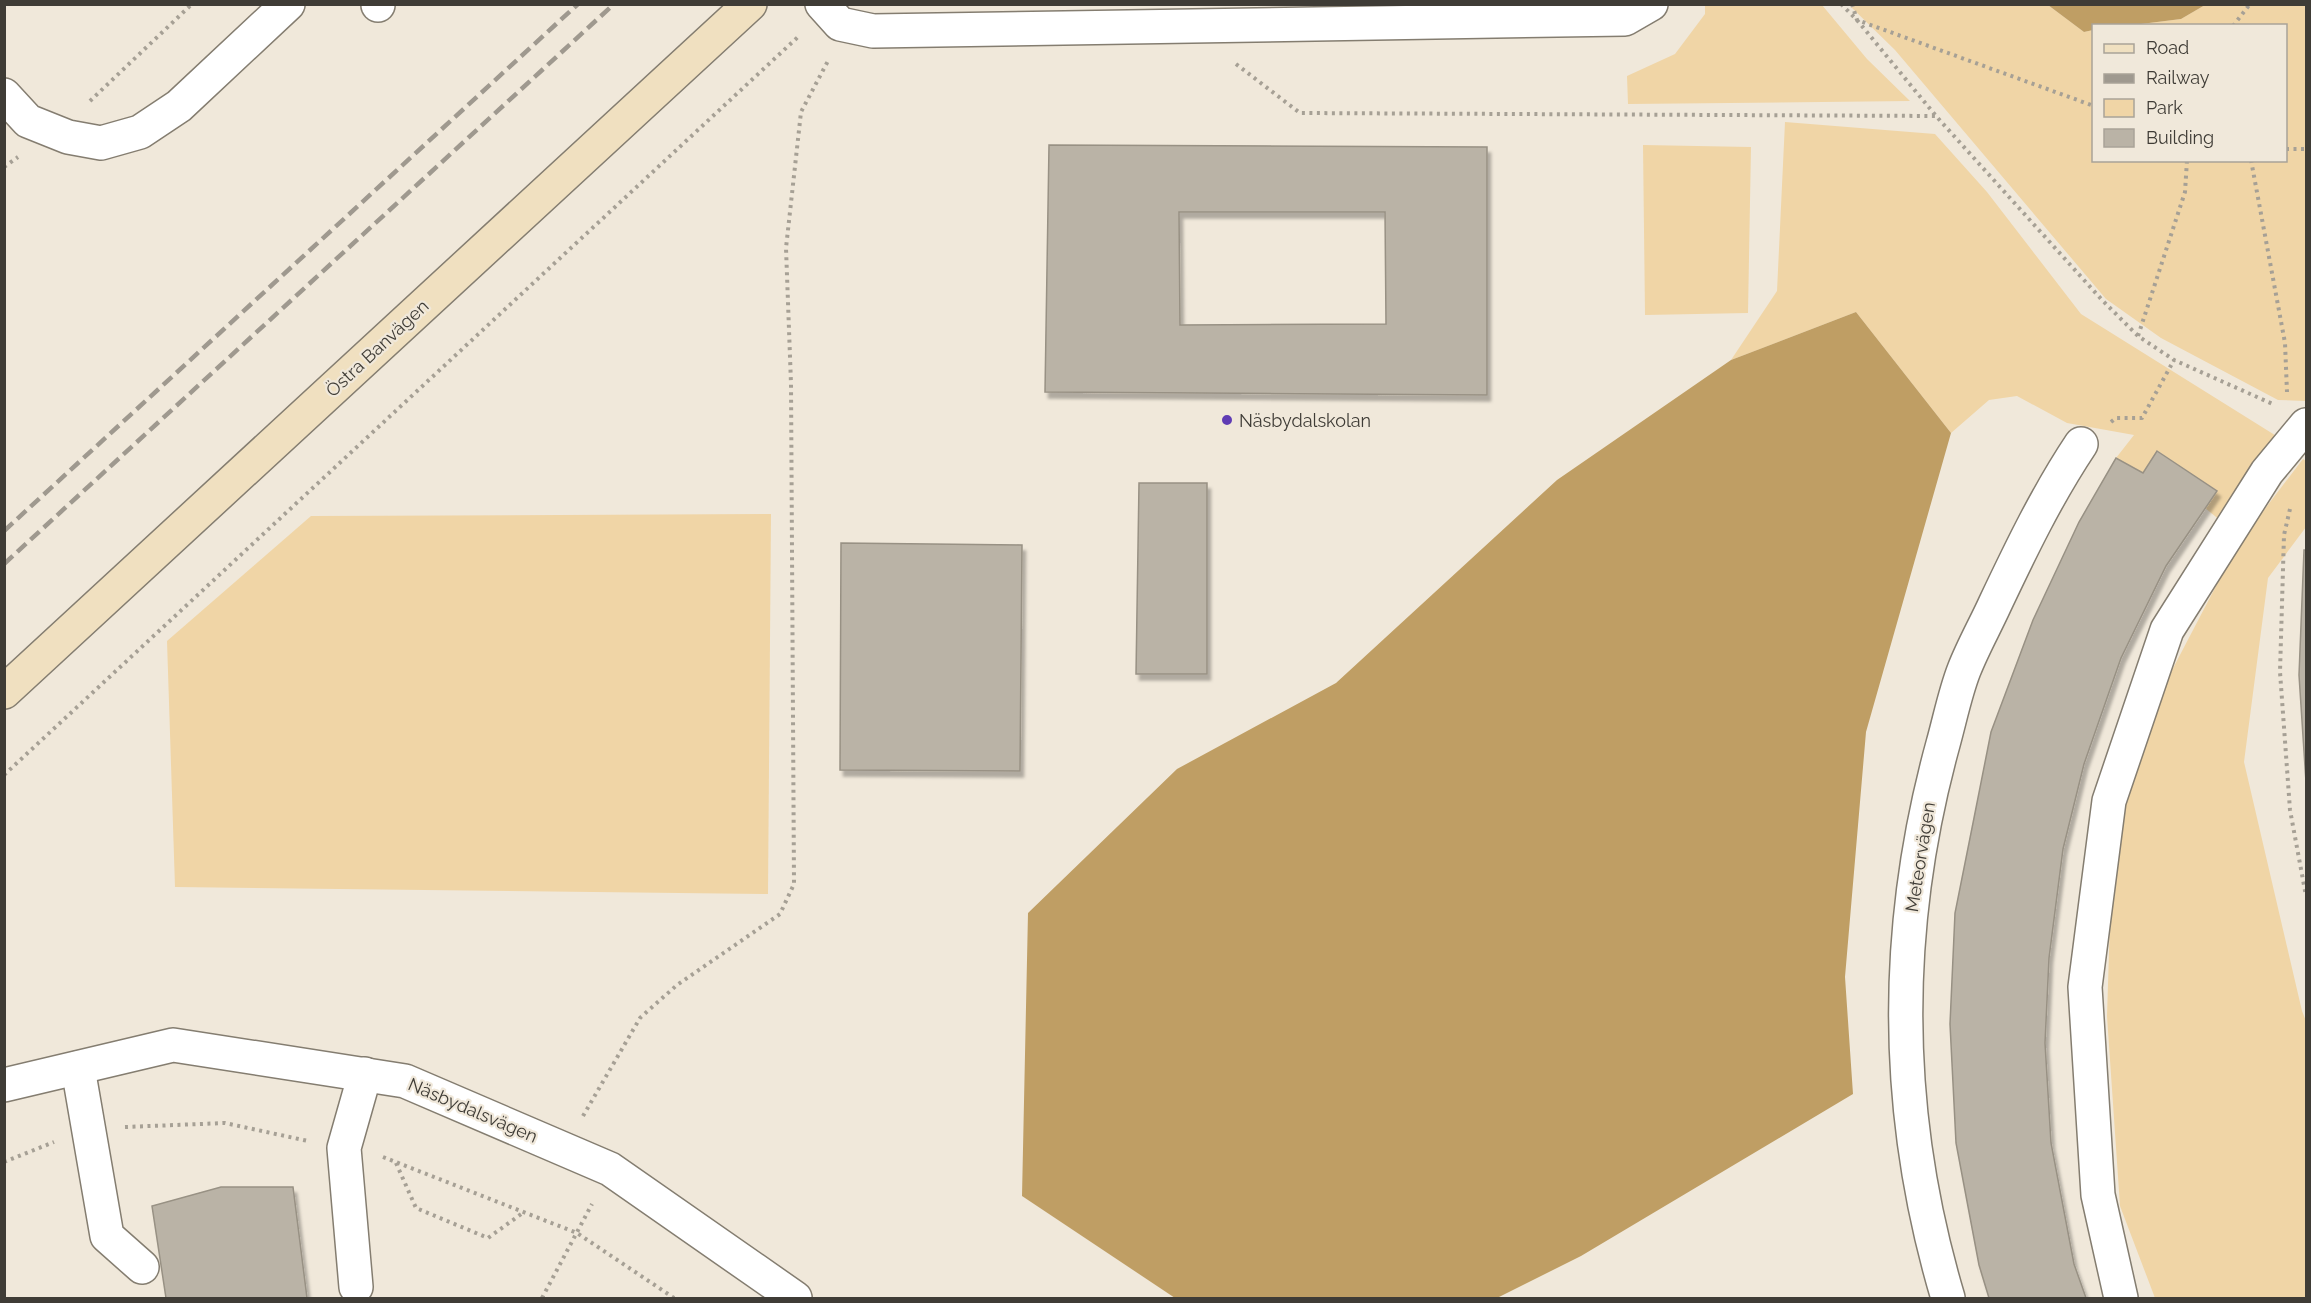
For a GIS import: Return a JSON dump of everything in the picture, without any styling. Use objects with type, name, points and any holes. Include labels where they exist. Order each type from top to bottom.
[{"type":"street","points":[[4,95],[28,121],[60,134],[101,143],[140,132],[179,106],[288,4]]},
{"type":"street","name":"Östra Banvägen","points":[[4,692],[750,4]]},
{"type":"street","points":[[824,7],[840,24],[873,31],[1185,26],[1504,12],[1625,19],[1651,4]]},
{"type":"street","points":[[2121,1299],[2098,1195],[2085,987],[2109,801],[2167,630],[2267,472],[2307,425]]},
{"type":"street","name":"Meteorvägen","points":[[1948,1299],[1935,1254],[1917,1172],[1905,1061],[1907,963],[1913,885],[1927,802],[1964,670],[2022,546],[2058,479],[2081,444]]},
{"type":"street","name":"Näsbydalsvägen","points":[[4,1085],[173,1045],[405,1081],[610,1169],[791,1298]]},
{"type":"street","points":[[78,1068],[107,1236],[142,1267]]},
{"type":"street","points":[[356,1287],[344,1148],[365,1074]]},
{"type":"path","points":[[60,134],[86,105],[192,4]]},
{"type":"path","points":[[1841,4],[1857,20],[1936,116],[2102,300],[2138,336],[2174,360],[2277,406]]},
{"type":"path","points":[[1852,4],[1857,20]]},
{"type":"path","points":[[2234,24],[2250,4]]},
{"type":"path","points":[[4,775],[824,7]]},
{"type":"path","points":[[581,1120],[640,1018],[677,985],[780,914],[794,884],[791,384],[786,248],[801,112],[832,53],[824,7]]},
{"type":"path","points":[[1857,20],[2092,105]]},
{"type":"path","points":[[1185,26],[1300,113],[1936,116]]},
{"type":"path","points":[[2287,149],[2307,149]]},
{"type":"path","points":[[2138,336],[2185,192],[2187,162]]},
{"type":"path","points":[[2252,162],[2285,343],[2287,399]]},
{"type":"path","points":[[2081,444],[2116,418],[2142,418],[2174,360]]},
{"type":"path","points":[[2292,503],[2284,535],[2280,672],[2290,810],[2307,897]]},
{"type":"path","points":[[395,1162],[416,1208],[488,1238],[524,1212]]},
{"type":"path","points":[[542,1299],[610,1169]]},
{"type":"green space","points":[[1705,5],[1822,5],[1867,59],[1910,101],[1628,104],[1627,76],[1675,54],[1705,14]]},
{"type":"green space","points":[[1849,5],[2048,5],[2084,32],[2092,30],[2092,162],[2287,162],[2287,24],[2141,24],[2181,19],[2205,5],[2306,5],[2306,401],[2278,400],[2161,338],[2106,299],[1895,50]]},
{"type":"green space","points":[[1785,122],[1935,134],[1987,192],[2081,314],[2278,437],[2221,521],[2205,508],[2216,491],[2158,451],[2143,473],[2116,458],[2134,435],[2067,423],[2017,396],[1989,400],[1951,433],[1856,312],[1731,360],[1777,291]]},
{"type":"green space","points":[[1643,145],[1751,147],[1748,313],[1645,315]]},
{"type":"green space","points":[[2303,459],[2306,461],[2306,527],[2268,578],[2244,762],[2306,1021],[2306,1298],[2155,1298],[2120,1206],[2107,1016],[2112,857],[2147,718],[2238,544]]},
{"type":"green space","points":[[771,514],[768,894],[175,887],[167,641],[311,516]]},
{"type":"shaded area","points":[[2048,5],[2205,5],[2181,19],[2141,24],[2092,24],[2092,30],[2084,32]]},
{"type":"shaded area","points":[[1856,312],[1951,433],[1866,732],[1845,977],[1853,1094],[1581,1256],[1497,1298],[1175,1298],[1022,1196],[1028,913],[1177,769],[1336,683],[1557,480],[1731,360]]},
{"type":"building","points":[[1049,145],[1487,147],[1487,395],[1045,392]],"holes":[[[1179,212],[1385,212],[1386,324],[1180,325]]]},
{"type":"building","points":[[2157,451],[2217,491],[2166,566],[2121,658],[2084,764],[2063,849],[2049,958],[2045,1043],[2051,1143],[2074,1264],[2086,1298],[1989,1298],[1979,1265],[1956,1143],[1950,1024],[1955,913],[1991,732],[2033,620],[2079,522],[2116,458],[2143,473]]},
{"type":"building","points":[[1139,483],[1207,483],[1207,674],[1136,674]]},
{"type":"building","points":[[841,543],[1022,545],[1020,771],[840,770]]},
{"type":"building","points":[[2304,550],[2306,550],[2306,782],[2299,675]]},
{"type":"building","points":[[221,1187],[293,1187],[307,1298],[166,1298],[152,1206]]},
{"type":"railway","points":[[4,531],[578,4]]},
{"type":"railway","points":[[4,564],[614,4]]},
{"type":"place","name":"Näsbydalskolan","points":[[1227,420]]}]
